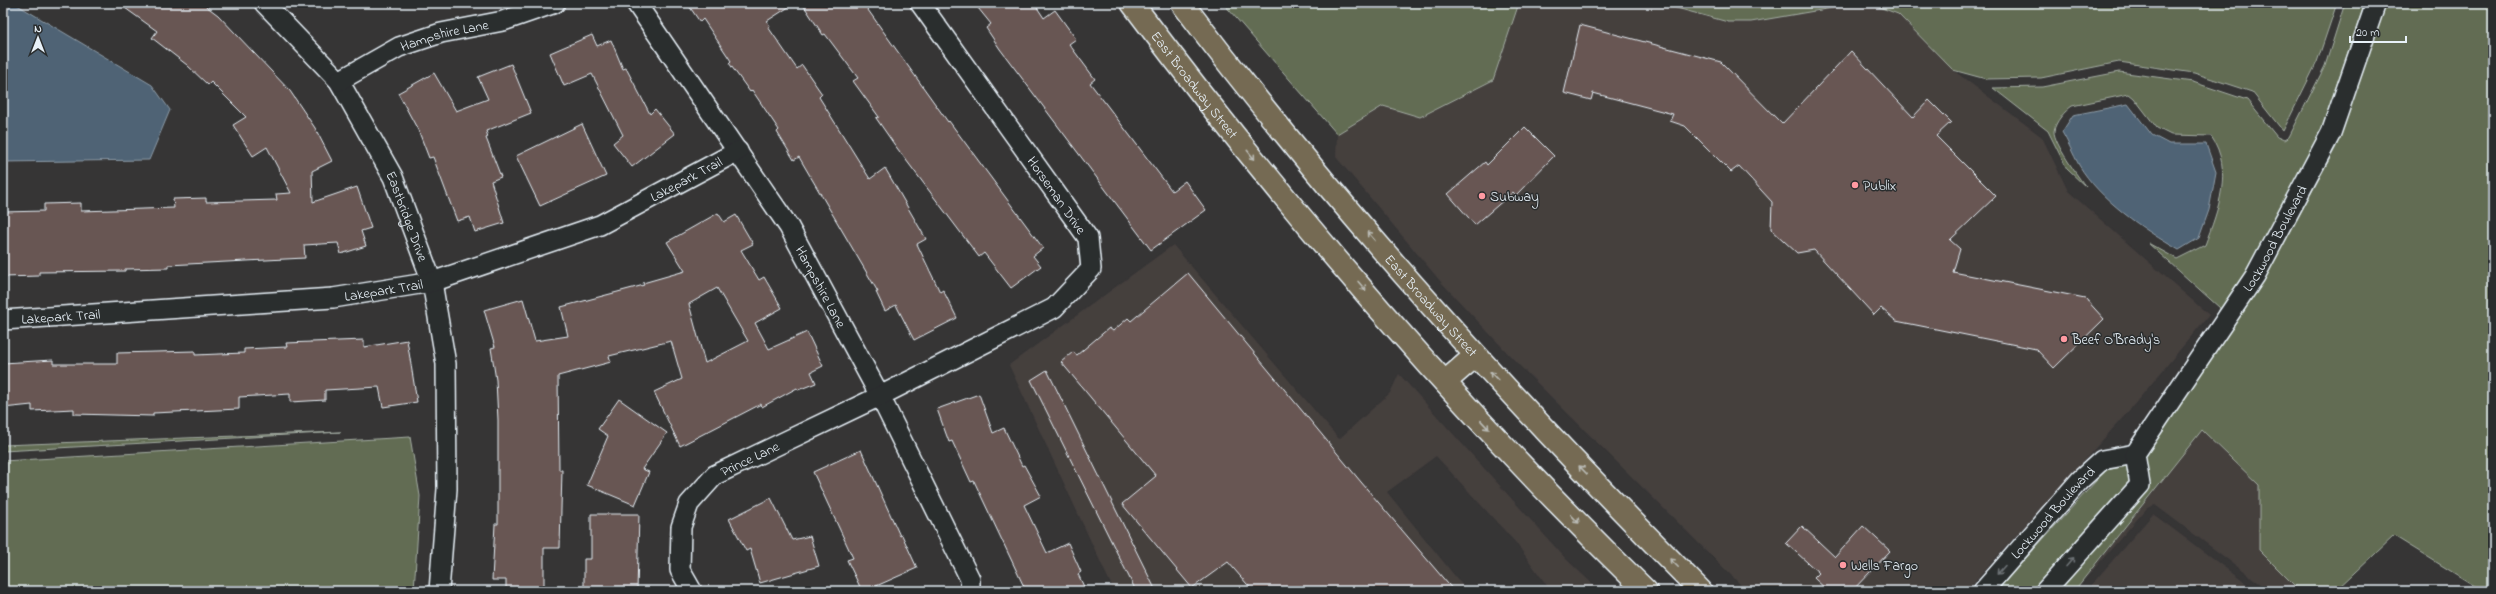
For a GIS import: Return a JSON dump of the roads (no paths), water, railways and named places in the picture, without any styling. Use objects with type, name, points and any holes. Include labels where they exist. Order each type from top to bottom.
[{"type":"main road","name":"East Broadway Street","points":[[1132,3],[1267,175],[1445,382],[1646,591]]},
{"type":"main road","name":"East Broadway Street","points":[[1182,3],[1280,128],[1475,356],[1552,438],[1701,591]]},
{"type":"main road","points":[[1445,382],[1475,356]]},
{"type":"street","name":"Eastbridge Drive","points":[[264,3],[340,81],[393,177],[432,282],[446,364],[447,489],[439,591]]},
{"type":"street","name":"Hampshire Lane","points":[[340,81],[399,47],[442,33],[503,21],[555,3]]},
{"type":"street","name":"Hampshire Lane","points":[[636,3],[789,227],[880,396],[970,579],[970,591]]},
{"type":"street","name":"Horseman Drive","points":[[880,396],[1054,308],[1091,269],[1088,238],[920,3]]},
{"type":"street","name":"Lockwood Boulevard","points":[[1983,591],[2080,480],[2102,460],[2135,454],[2255,276],[2331,133],[2376,3]]},
{"type":"street","name":"Lakepark Trail","points":[[3,320],[333,298],[432,282],[600,225],[738,151]]},
{"type":"street","name":"Prince Lane","points":[[692,591],[680,570],[681,527],[689,504],[715,475],[880,396]]},
{"type":"street","points":[[2045,591],[2140,486],[2135,454]]},
{"type":"water","points":[[3,3],[14,3],[152,85],[170,110],[149,160],[3,162]]},
{"type":"water","points":[[2128,104],[2152,135],[2169,144],[2206,144],[2216,172],[2209,210],[2199,238],[2179,250],[2151,233],[2123,213],[2098,190],[2079,165],[2062,132],[2073,115]]},
{"type":"place","name":"Publix","points":[[1855,185]]},
{"type":"place","name":"Subway","points":[[1482,196]]},
{"type":"place","name":"Beef O'Brady's","points":[[2064,339]]},
{"type":"place","name":"Wells Fargo","points":[[1843,565]]}]
